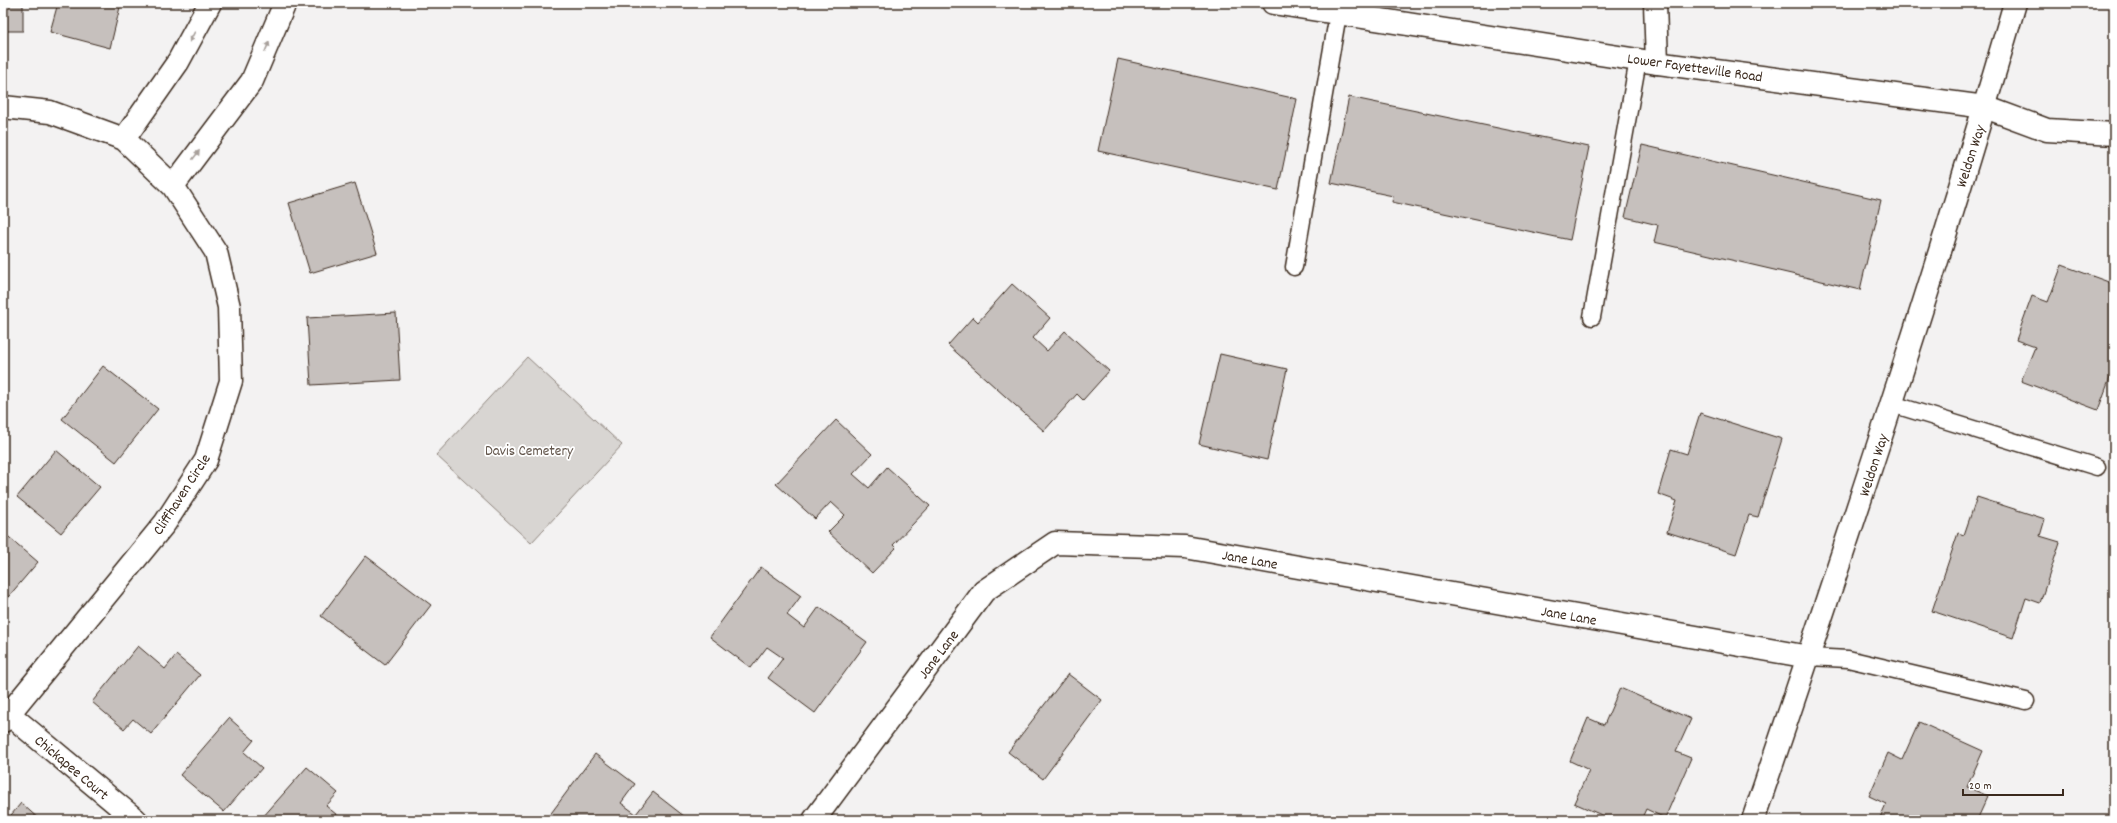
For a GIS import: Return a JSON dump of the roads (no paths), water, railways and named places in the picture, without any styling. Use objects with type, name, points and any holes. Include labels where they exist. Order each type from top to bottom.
[{"type":"street","points":[[124,138],[178,62],[210,3]]},
{"type":"street","points":[[173,186],[252,81],[285,3]]},
{"type":"street","name":"Lower Fayetteville Road","points":[[1273,3],[1647,61],[1985,107],[2047,130],[2114,134]]},
{"type":"street","points":[[1647,61],[1655,3]]},
{"type":"street","name":"Weldon Way","points":[[1753,820],[1809,657],[1892,404],[1985,107],[2015,3]]},
{"type":"street","name":"Cliffhaven Circle","points":[[3,107],[50,112],[124,138],[173,186],[216,252],[229,307],[231,381],[206,460],[165,523],[6,717]]},
{"type":"street","name":"Jane Lane","points":[[814,820],[984,591],[1055,543],[1185,548],[1809,657]]},
{"type":"street","name":"Chickapee Court","points":[[6,717],[136,820]]},
{"type":"lane","points":[[1294,267],[1338,14]]},
{"type":"lane","points":[[1592,317],[1647,61]]},
{"type":"lane","points":[[1892,404],[2097,467]]},
{"type":"lane","points":[[1809,657],[1848,659],[2026,701]]},
{"type":"park label","name":"Davis Cemetery","points":[[529,450]]}]
